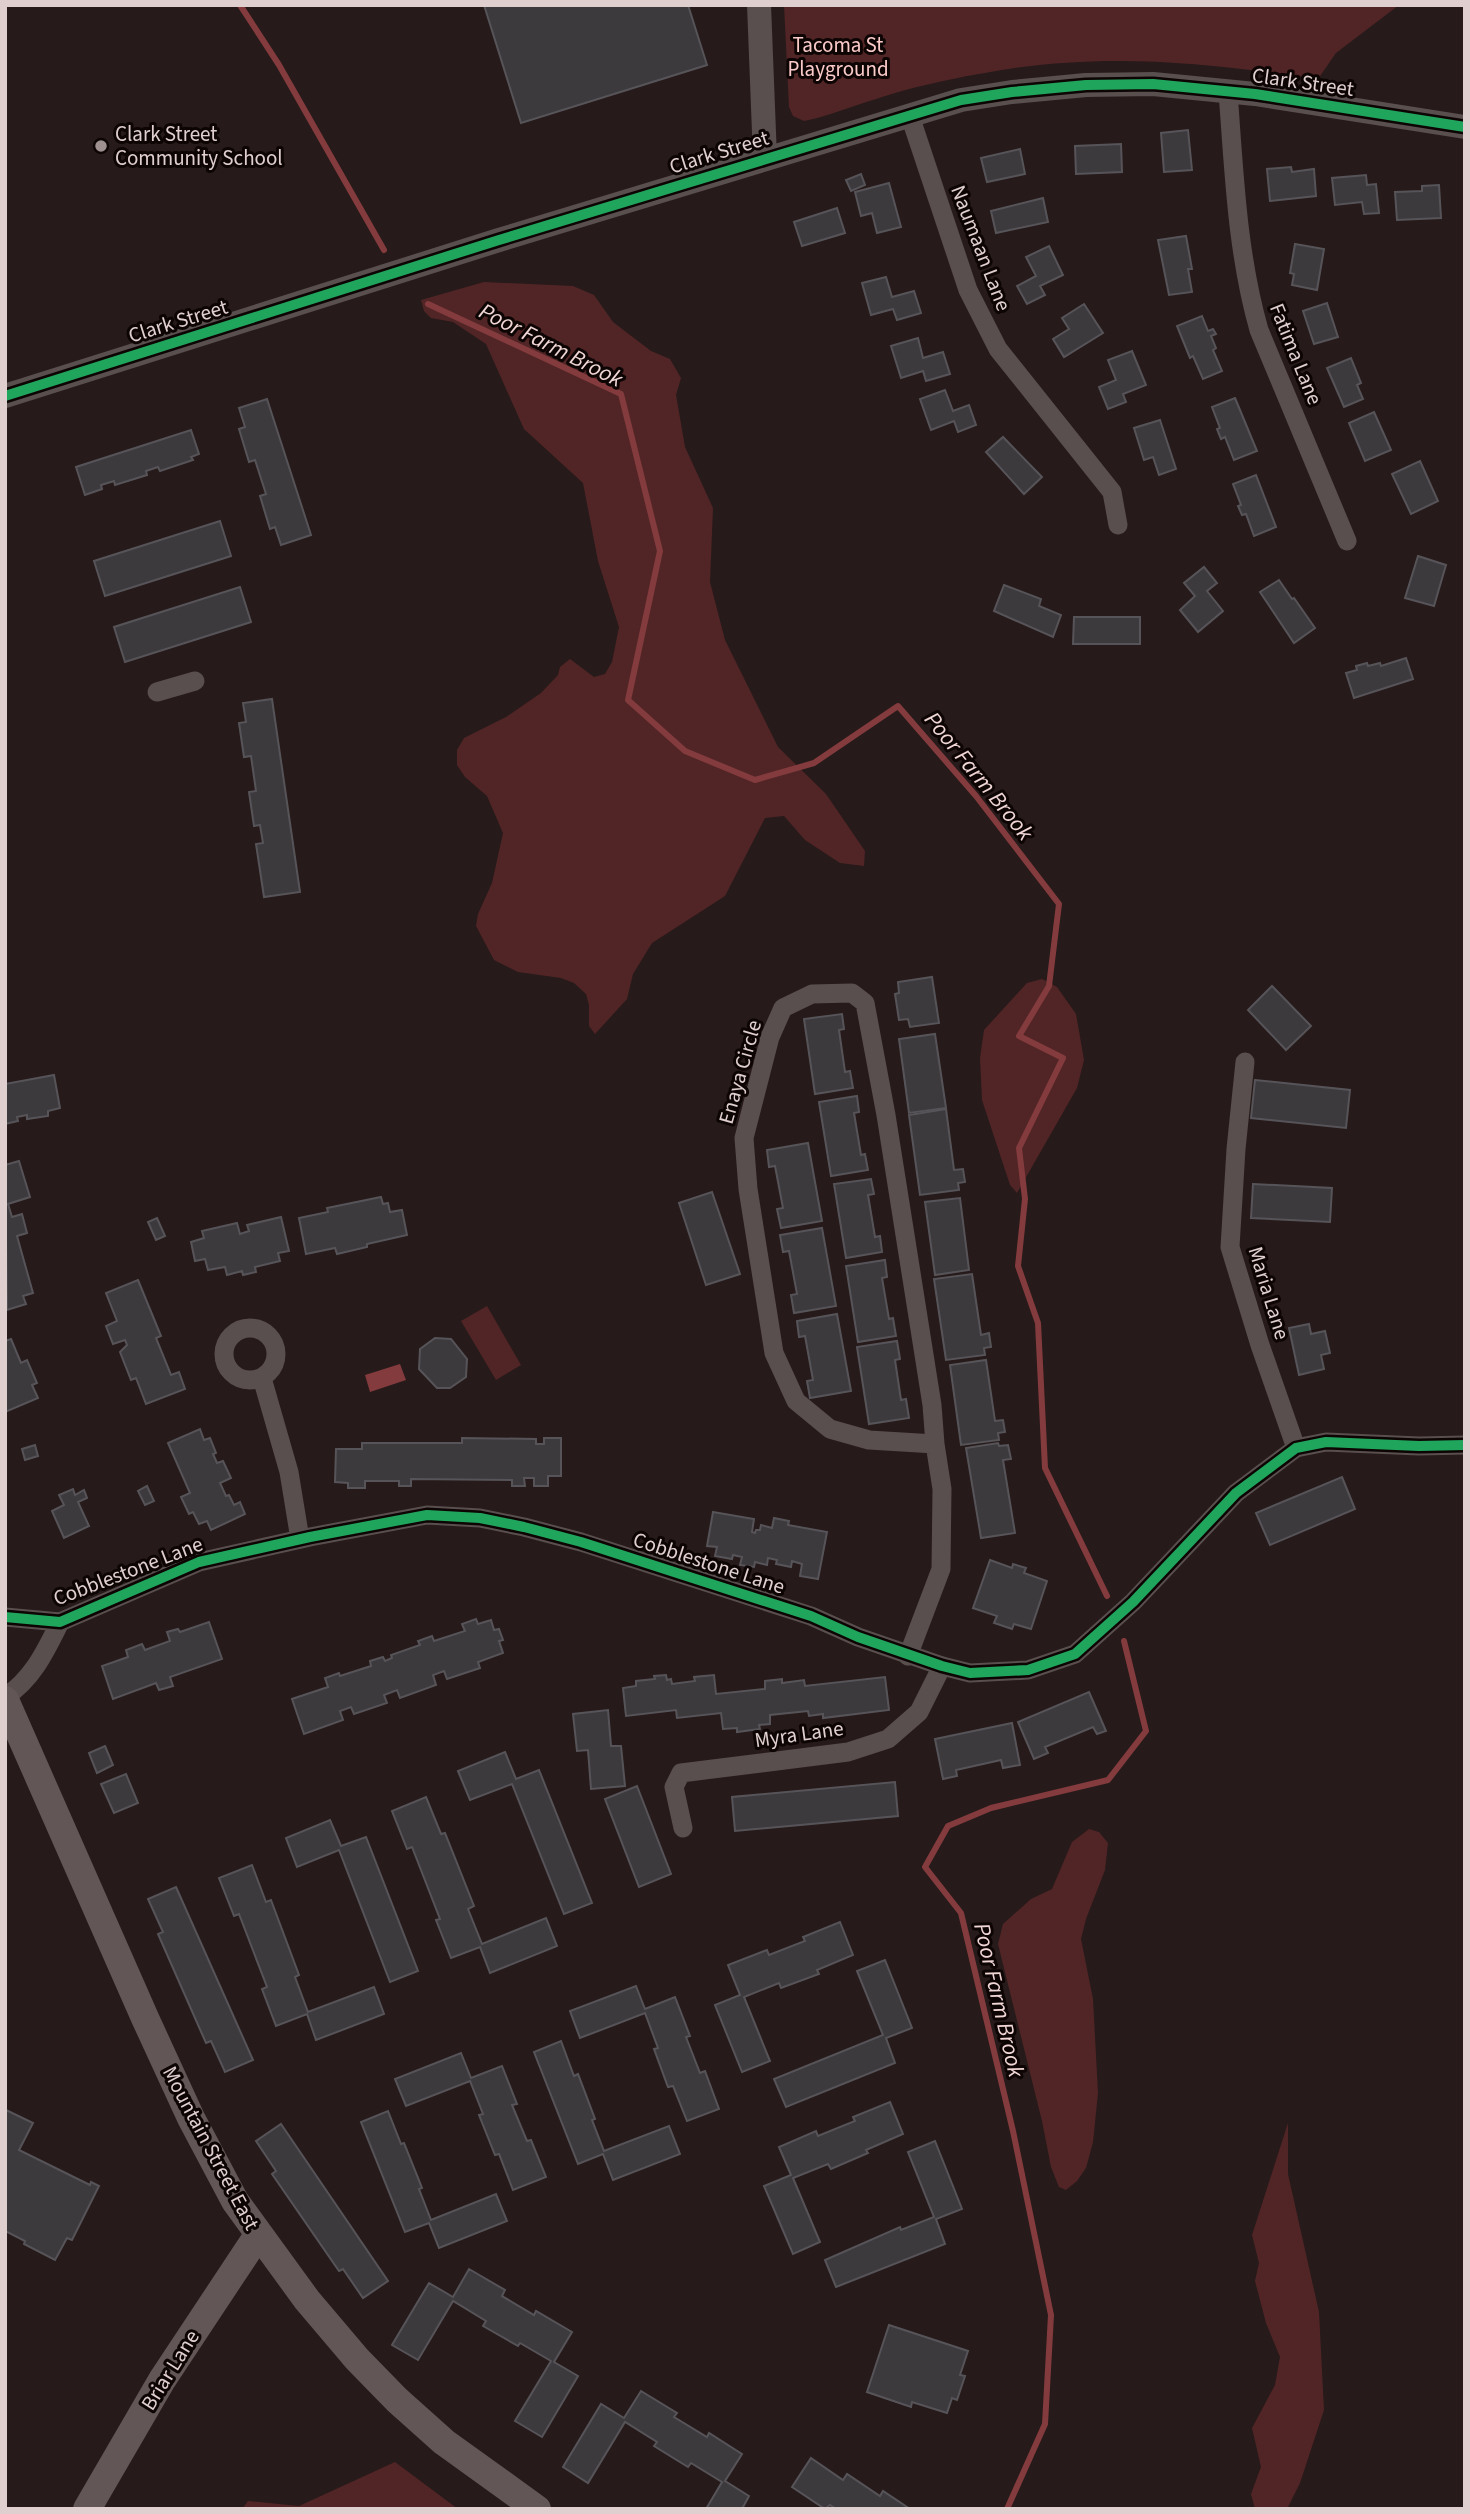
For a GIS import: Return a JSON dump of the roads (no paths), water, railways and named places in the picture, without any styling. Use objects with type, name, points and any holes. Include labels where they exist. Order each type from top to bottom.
[{"type":"main road","name":"Mountain Street East","points":[[5,1699],[109,1940],[185,2105],[235,2201],[323,2320],[397,2400],[444,2442],[537,2509]]},
{"type":"main road","name":"Briar Lane","points":[[87,2509],[162,2380],[258,2235]]},
{"type":"street","points":[[759,5],[765,158]]},
{"type":"street","name":"Clark Street","points":[[5,396],[765,158],[974,98],[1086,85],[1153,84],[1357,109],[1465,127]]},
{"type":"street","name":"Fatima Lane","points":[[1228,92],[1242,256],[1249,297],[1259,330],[1347,541]]},
{"type":"street","name":"Naumaan Lane","points":[[910,116],[968,290],[998,349],[1112,492],[1118,525]]},
{"type":"street","points":[[157,692],[195,681]]},
{"type":"street","name":"Enaya Circle","points":[[908,1656],[940,1569],[942,1489],[932,1405],[886,1115],[865,1003],[852,993],[812,994],[783,1008],[771,1037],[744,1138],[748,1189],[774,1353],[796,1401],[830,1429],[870,1440],[935,1444]]},
{"type":"street","name":"Maria Lane","points":[[1245,1062],[1230,1247],[1259,1345],[1296,1448]]},
{"type":"street","points":[[262,1378],[289,1472],[299,1539]]},
{"type":"street","name":"Cobblestone Lane","points":[[5,1617],[60,1622],[200,1562],[299,1539],[427,1515],[480,1518],[581,1542],[811,1616],[908,1656],[942,1666],[970,1673],[1028,1670],[1075,1654],[1133,1602],[1236,1493],[1296,1448],[1326,1442],[1465,1445]]},
{"type":"street","name":"Cobblestone Lane","points":[[5,1699],[18,1689],[37,1665],[60,1622]]},
{"type":"street","name":"Myra Lane","points":[[683,1828],[674,1787],[681,1773],[848,1752],[888,1739],[919,1712],[942,1666]]},
{"type":"waterway","name":"Poor Farm Brook","points":[[240,5],[279,65],[384,250]]},
{"type":"waterway","name":"Poor Farm Brook","points":[[428,304],[621,394],[660,551],[628,700],[685,751],[755,780],[814,763],[898,706],[976,796],[1059,904],[1049,986],[1019,1036],[1063,1058],[1019,1148],[1025,1199],[1018,1266],[1038,1323],[1045,1468],[1107,1596]]},
{"type":"waterway","name":"Poor Farm Brook","points":[[1007,2509],[1045,2424],[1051,2315],[1013,2131],[961,1913],[925,1867],[948,1826],[991,1808],[1108,1780],[1146,1731],[1124,1641]]},
{"type":"place","name":"Clark Street Community School","points":[[101,146]]},
{"type":"park label","name":"Tacoma St Playground","points":[[838,57]]}]
